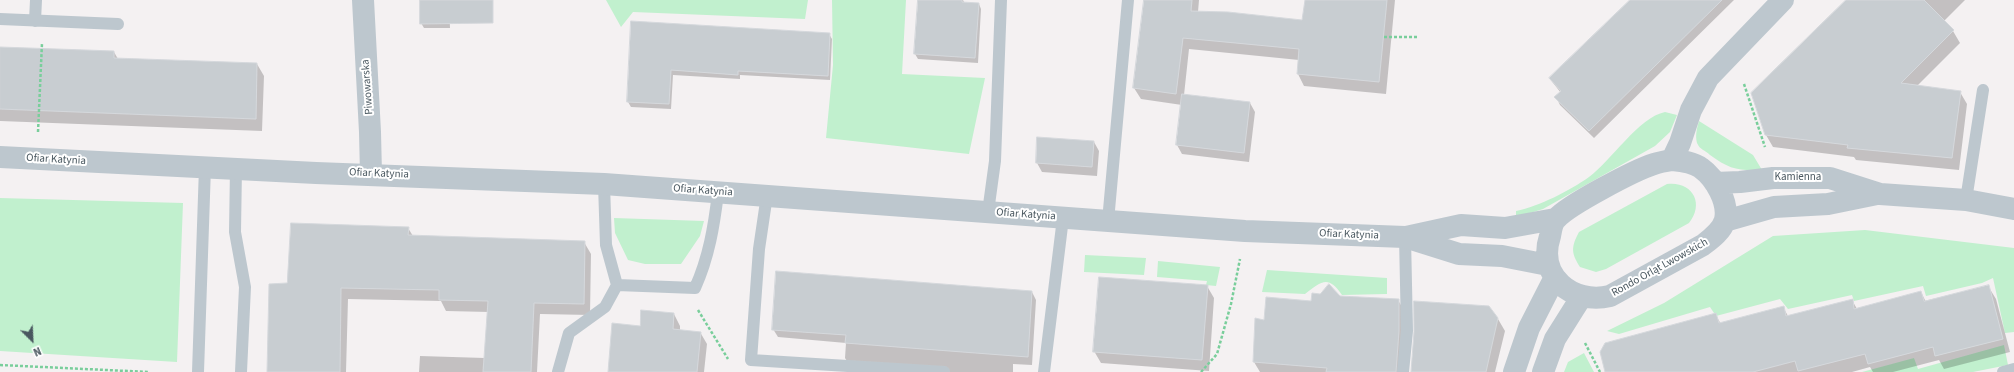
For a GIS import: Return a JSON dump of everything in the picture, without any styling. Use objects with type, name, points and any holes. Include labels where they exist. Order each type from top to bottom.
[{"type":"street","name":"Piwowarska","points":[[363,0],[370,132],[370,174]]},
{"type":"street","points":[[1672,160],[1680,143],[1691,110],[1708,78],[1783,0]]},
{"type":"street","name":"Ofiar Katynia","points":[[0,161],[37,159],[604,184],[1245,231],[1405,237],[1461,225],[1504,228],[1555,220]]},
{"type":"street","points":[[1514,372],[1529,328],[1551,272],[1548,241],[1555,220],[1576,203],[1653,164],[1672,160],[1688,162],[1701,168],[1715,182],[1725,209],[1725,221]]},
{"type":"street","name":"Kamienna","points":[[1715,182],[1740,182],[1773,178],[1830,178],[1880,194],[1966,200],[2014,209]]},
{"type":"street","name":"Kamienna","points":[[1725,221],[1743,214],[1774,207],[1828,204],[1880,194]]},
{"type":"street","name":"Rondo Orląt Lwowskich","points":[[1551,272],[1567,290],[1582,296],[1597,299],[1610,296],[1703,246],[1714,237],[1725,221]]},
{"type":"street","name":"Ofiar Katynia","points":[[1405,237],[1459,254],[1502,256],[1551,272]]},
{"type":"street","points":[[1543,372],[1555,339],[1582,296]]},
{"type":"lane","points":[[36,0],[39,21]]},
{"type":"lane","points":[[988,212],[995,161],[1001,0]]},
{"type":"lane","points":[[1108,221],[1128,0]]},
{"type":"lane","points":[[0,19],[118,24]]},
{"type":"lane","points":[[1966,200],[1983,90]]},
{"type":"lane","points":[[198,372],[205,167]]},
{"type":"lane","points":[[236,168],[235,232],[245,287],[242,372]]},
{"type":"lane","points":[[558,372],[569,333],[605,307],[617,284],[606,245],[604,184]]},
{"type":"lane","points":[[617,284],[695,288],[706,264],[714,228],[718,193]]},
{"type":"lane","points":[[767,195],[759,249],[751,360],[944,372]]},
{"type":"lane","points":[[1044,372],[1063,218]]},
{"type":"lane","points":[[1402,372],[1407,331],[1405,237]]},
{"type":"lane","points":[[2003,372],[2014,369]]},
{"type":"path","points":[[37,159],[39,21]]},
{"type":"path","points":[[1384,36],[1418,37]]},
{"type":"path","points":[[1744,84],[1765,147]]},
{"type":"path","points":[[1201,372],[1217,354],[1231,304],[1245,231]]},
{"type":"path","points":[[695,288],[698,311],[728,360],[751,360]]},
{"type":"path","points":[[1581,344],[1586,343],[1600,372]]},
{"type":"path","points":[[0,365],[149,372]]},
{"type":"green space","points":[[606,0],[808,0],[805,19],[633,12],[621,27]]},
{"type":"green space","points":[[832,0],[906,0],[902,74],[985,78],[969,154],[826,138],[833,65]]},
{"type":"green space","points":[[1665,112],[1677,115],[1670,132],[1655,146],[1543,209],[1516,216],[1516,211],[1535,206],[1573,188],[1589,177],[1598,170],[1645,122]]},
{"type":"green space","points":[[1699,121],[1753,155],[1762,170],[1746,170],[1728,166],[1701,149],[1697,143],[1696,137]]},
{"type":"green space","points":[[1667,184],[1683,186],[1693,195],[1696,201],[1696,208],[1689,223],[1606,269],[1596,272],[1580,267],[1573,250],[1573,246],[1579,232]]},
{"type":"green space","points":[[0,198],[183,203],[177,362],[0,351]]},
{"type":"green space","points":[[614,218],[704,221],[700,236],[681,264],[645,264],[628,260],[615,233]]},
{"type":"green space","points":[[1865,230],[2014,248],[2014,332],[2005,333],[1993,278],[1982,283],[1926,296],[1923,286],[1854,301],[1852,295],[1788,309],[1780,299],[1716,316],[1710,307],[1619,334],[1607,331],[1664,303],[1773,236]]},
{"type":"green space","points":[[1085,255],[1146,258],[1144,275],[1084,272]]},
{"type":"green space","points":[[1158,261],[1220,267],[1216,286],[1206,285],[1207,281],[1157,277]]},
{"type":"green space","points":[[1267,270],[1387,278],[1387,294],[1342,295],[1333,284],[1328,282],[1324,282],[1316,286],[1305,294],[1262,292]]},
{"type":"green space","points":[[2004,345],[2008,365],[1973,372],[1862,372],[1914,358],[1918,369]]},
{"type":"green space","points":[[1584,353],[1594,372],[1564,372],[1568,362]]},
{"type":"building","points":[[420,0],[493,0],[493,23],[420,24]]},
{"type":"building","points":[[918,0],[962,0],[962,2],[979,3],[975,58],[914,54]]},
{"type":"building","points":[[1144,0],[1192,0],[1191,11],[1228,12],[1302,20],[1305,0],[1387,0],[1379,82],[1297,74],[1299,49],[1183,38],[1176,94],[1133,88]]},
{"type":"building","points":[[1630,0],[1722,0],[1589,131],[1554,97],[1561,91],[1549,78]]},
{"type":"building","points":[[1846,0],[1924,0],[1954,30],[1901,83],[1961,91],[1952,158],[1847,148],[1848,145],[1765,135],[1751,93]]},
{"type":"building","points":[[631,21],[830,33],[828,76],[738,71],[738,75],[671,70],[669,104],[627,102]]},
{"type":"building","points":[[0,47],[114,51],[114,58],[257,63],[256,119],[0,109]]},
{"type":"building","points":[[1182,94],[1250,102],[1244,153],[1176,145]]},
{"type":"building","points":[[1037,137],[1094,141],[1092,167],[1036,163]]},
{"type":"building","points":[[291,223],[409,227],[408,235],[585,241],[584,304],[534,303],[531,372],[483,372],[488,301],[439,300],[439,290],[341,288],[340,372],[267,372],[269,284],[287,283]]},
{"type":"building","points":[[776,271],[1032,291],[1028,357],[845,343],[846,335],[772,330]]},
{"type":"building","points":[[1099,277],[1208,285],[1202,360],[1093,352]]},
{"type":"building","points":[[1329,284],[1340,296],[1399,299],[1399,331],[1396,372],[1326,372],[1327,368],[1253,362],[1255,318],[1264,320],[1266,297],[1311,301],[1312,293],[1320,294]]},
{"type":"building","points":[[1989,285],[2003,339],[1935,356],[1933,347],[1868,364],[1865,354],[1798,371],[1795,361],[1753,372],[1605,372],[1600,352],[1605,343],[1716,313],[1719,323],[1784,306],[1786,316],[1853,299],[1854,309],[1921,291],[1924,301]]},
{"type":"building","points":[[1414,301],[1489,306],[1498,318],[1486,372],[1411,372],[1414,332]]},
{"type":"building","points":[[641,310],[674,313],[673,329],[701,332],[697,372],[608,372],[612,323],[640,326]]}]
